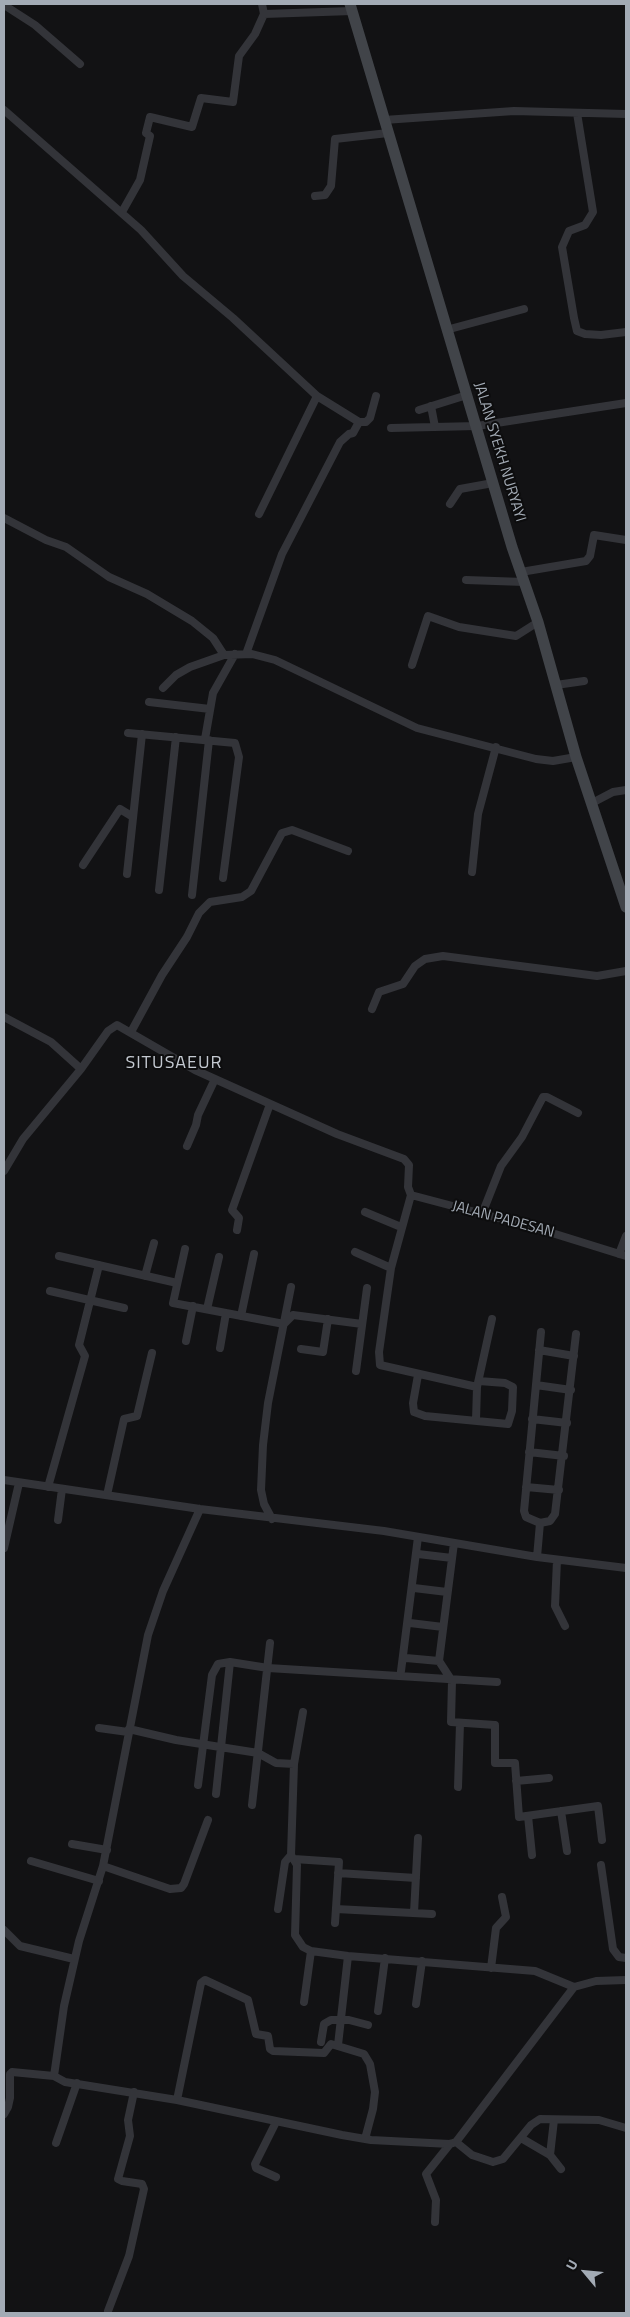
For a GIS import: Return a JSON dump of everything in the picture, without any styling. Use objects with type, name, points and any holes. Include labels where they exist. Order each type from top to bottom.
[{"type":"main road","name":"JALAN SYEKH NURYAYI","points":[[351,7],[446,330],[522,577],[538,622],[576,757],[626,907]]},
{"type":"street","points":[[122,212],[140,180],[150,136],[146,133],[150,117],[192,127],[201,98],[233,102],[239,56],[255,34],[264,14],[262,4]]},
{"type":"street","points":[[4,5],[35,25],[80,64]]},
{"type":"street","points":[[264,14],[351,7]]},
{"type":"street","points":[[4,110],[122,212],[154,242],[183,276],[240,324],[317,396],[359,422],[366,422],[370,418],[376,396]]},
{"type":"street","points":[[384,120],[514,111],[626,114]]},
{"type":"street","points":[[577,113],[593,212],[585,224],[569,231],[562,247],[574,318],[577,331],[585,334],[601,335],[626,332]]},
{"type":"street","points":[[315,196],[326,194],[331,186],[335,139],[388,134]]},
{"type":"street","points":[[446,330],[524,309]]},
{"type":"street","points":[[259,514],[317,396]]},
{"type":"street","points":[[419,410],[467,396]]},
{"type":"street","points":[[391,428],[477,426],[626,403]]},
{"type":"street","points":[[431,406],[434,427]]},
{"type":"street","points":[[246,654],[282,554],[340,442],[353,432],[359,422]]},
{"type":"street","points":[[450,504],[455,493],[460,489],[493,482]]},
{"type":"street","points":[[4,518],[46,540],[66,546],[108,577],[147,594],[192,621],[213,638],[224,655]]},
{"type":"street","points":[[466,580],[522,577],[586,561],[590,556],[594,535],[626,540]]},
{"type":"street","points":[[412,665],[428,616],[460,627],[516,636],[538,622]]},
{"type":"street","points":[[192,895],[210,709],[213,693],[235,654]]},
{"type":"street","points":[[163,688],[176,675],[190,667],[224,655],[246,654],[275,660],[417,728],[544,761],[576,757]]},
{"type":"street","points":[[556,684],[584,681]]},
{"type":"street","points":[[150,702],[210,709]]},
{"type":"street","points":[[128,733],[235,743],[239,757],[223,878]]},
{"type":"street","points":[[127,874],[142,734]]},
{"type":"street","points":[[159,890],[176,737]]},
{"type":"street","points":[[472,872],[478,814],[496,748]]},
{"type":"street","points":[[592,803],[613,792],[626,790]]},
{"type":"street","points":[[83,865],[120,809],[133,817]]},
{"type":"street","points":[[131,1032],[162,975],[187,938],[199,913],[210,902],[242,897],[251,891],[282,833],[292,830],[348,850]]},
{"type":"street","points":[[372,1009],[379,992],[404,984],[415,966],[425,959],[442,956],[597,976],[626,971]]},
{"type":"street","points":[[4,1017],[46,1039],[81,1069]]},
{"type":"street","points":[[4,1171],[23,1139],[81,1069],[111,1028],[117,1025],[215,1079],[407,1162],[408,1187],[412,1195],[401,1227],[391,1268],[378,1360],[382,1367],[418,1375],[478,1384],[506,1384],[514,1389],[511,1420],[508,1424],[425,1416],[414,1412],[413,1402],[418,1375]]},
{"type":"street","points":[[187,1146],[198,1115],[215,1079]]},
{"type":"street","points":[[482,1214],[501,1166],[522,1137],[543,1097],[547,1097],[578,1113]]},
{"type":"street","points":[[237,1230],[239,1218],[232,1210],[270,1104]]},
{"type":"street","name":"JALAN PADESAN","points":[[412,1195],[622,1255]]},
{"type":"street","points":[[365,1212],[401,1227]]},
{"type":"street","points":[[622,1255],[626,1236]]},
{"type":"street","points":[[145,1276],[154,1243]]},
{"type":"street","points":[[185,1249],[173,1303],[284,1324]]},
{"type":"street","points":[[355,1252],[391,1268]]},
{"type":"street","points":[[241,1316],[254,1254]]},
{"type":"street","points":[[59,1256],[177,1283]]},
{"type":"street","points":[[207,1309],[219,1257]]},
{"type":"street","points":[[48,1487],[85,1356],[79,1345],[99,1265]]},
{"type":"street","points":[[272,1519],[264,1504],[261,1490],[263,1445],[268,1403],[291,1287]]},
{"type":"street","points":[[356,1371],[366,1288]]},
{"type":"street","points":[[50,1290],[124,1308]]},
{"type":"street","points":[[186,1341],[193,1306]]},
{"type":"street","points":[[220,1348],[226,1313]]},
{"type":"street","points":[[284,1324],[293,1315],[362,1324]]},
{"type":"street","points":[[302,1349],[323,1352],[328,1319]]},
{"type":"street","points":[[476,1420],[478,1384],[492,1319]]},
{"type":"street","points":[[541,1332],[526,1487],[526,1517],[540,1522],[554,1518],[564,1456],[576,1334]]},
{"type":"street","points":[[539,1350],[574,1356]]},
{"type":"street","points":[[106,1495],[124,1419],[137,1416],[152,1353]]},
{"type":"street","points":[[536,1385],[570,1390]]},
{"type":"street","points":[[532,1419],[567,1423]]},
{"type":"street","points":[[529,1452],[564,1456]]},
{"type":"street","points":[[4,1480],[272,1519],[418,1537],[557,1560],[626,1568]]},
{"type":"street","points":[[4,1548],[19,1483]]},
{"type":"street","points":[[526,1487],[559,1490]]},
{"type":"street","points":[[58,1520],[62,1489]]},
{"type":"street","points":[[54,2076],[60,2027],[74,1959],[99,1882],[107,1850],[148,1635],[154,1613],[200,1509]]},
{"type":"street","points":[[537,1557],[540,1522]]},
{"type":"street","points":[[401,1671],[418,1537]]},
{"type":"street","points":[[454,1543],[439,1661],[452,1681],[451,1722],[495,1725],[495,1763],[515,1763],[520,1817],[598,1806],[602,1840]]},
{"type":"street","points":[[418,1554],[452,1558]]},
{"type":"street","points":[[557,1560],[555,1606],[565,1626]]},
{"type":"street","points":[[414,1588],[447,1592]]},
{"type":"street","points":[[410,1623],[443,1627]]},
{"type":"street","points":[[252,1805],[270,1643]]},
{"type":"street","points":[[406,1658],[439,1661]]},
{"type":"street","points":[[216,1794],[230,1662]]},
{"type":"street","points":[[198,1785],[215,1667],[218,1664],[230,1662],[268,1668],[452,1681],[497,1682]]},
{"type":"street","points":[[303,1712],[294,1764],[293,1857],[297,1865],[295,1936],[298,1942],[311,1951],[348,1956],[516,1969],[542,1973],[574,1987]]},
{"type":"street","points":[[458,1786],[460,1723]]},
{"type":"street","points":[[99,1728],[129,1730],[220,1748],[258,1753],[276,1763],[294,1764]]},
{"type":"street","points":[[516,1781],[549,1778]]},
{"type":"street","points":[[561,1811],[566,1851]]},
{"type":"street","points":[[528,1816],[532,1855]]},
{"type":"street","points":[[103,1866],[170,1889],[181,1888],[208,1820]]},
{"type":"street","points":[[414,1913],[418,1838]]},
{"type":"street","points":[[72,1844],[107,1850]]},
{"type":"street","points":[[278,1909],[285,1862],[293,1857],[339,1862],[335,1922]]},
{"type":"street","points":[[31,1861],[99,1882]]},
{"type":"street","points":[[601,1865],[613,1950],[619,1957],[626,1958]]},
{"type":"street","points":[[338,1873],[416,1878]]},
{"type":"street","points":[[491,1968],[496,1928],[506,1917],[502,1897]]},
{"type":"street","points":[[336,1908],[432,1914]]},
{"type":"street","points":[[4,1930],[20,1946],[74,1959]]},
{"type":"street","points":[[304,2002],[311,1951]]},
{"type":"street","points":[[338,2045],[348,1956]]},
{"type":"street","points":[[378,2010],[385,1958]]},
{"type":"street","points":[[416,2004],[422,1961]]},
{"type":"street","points":[[177,2100],[203,1980],[248,2000],[256,2034],[268,2036],[270,2048],[273,2051],[324,2053],[329,2045],[338,2045],[364,2054],[370,2064],[374,2092],[373,2109],[364,2139]]},
{"type":"street","points":[[435,2222],[436,2200],[426,2174],[453,2143],[574,1987],[596,1981],[626,1980]]},
{"type":"street","points":[[321,2042],[324,2024],[331,2020],[368,2024]]},
{"type":"street","points":[[4,2114],[10,2098],[10,2074],[12,2072],[54,2076],[61,2081],[177,2100],[364,2139],[453,2143],[472,2155],[493,2162],[503,2159],[536,2121],[599,2120],[626,2128]]},
{"type":"street","points":[[56,2143],[77,2083]]},
{"type":"street","points":[[108,2311],[110,2300],[129,2256],[144,2189],[142,2184],[118,2179],[129,2139],[128,2120],[134,2092]]},
{"type":"street","points":[[550,2154],[554,2120]]},
{"type":"street","points":[[276,2122],[255,2164],[256,2168],[276,2177]]},
{"type":"street","points":[[521,2138],[550,2154],[561,2169]]},
{"type":"district","name":"SITUSAEUR","points":[[174,1064]]}]
